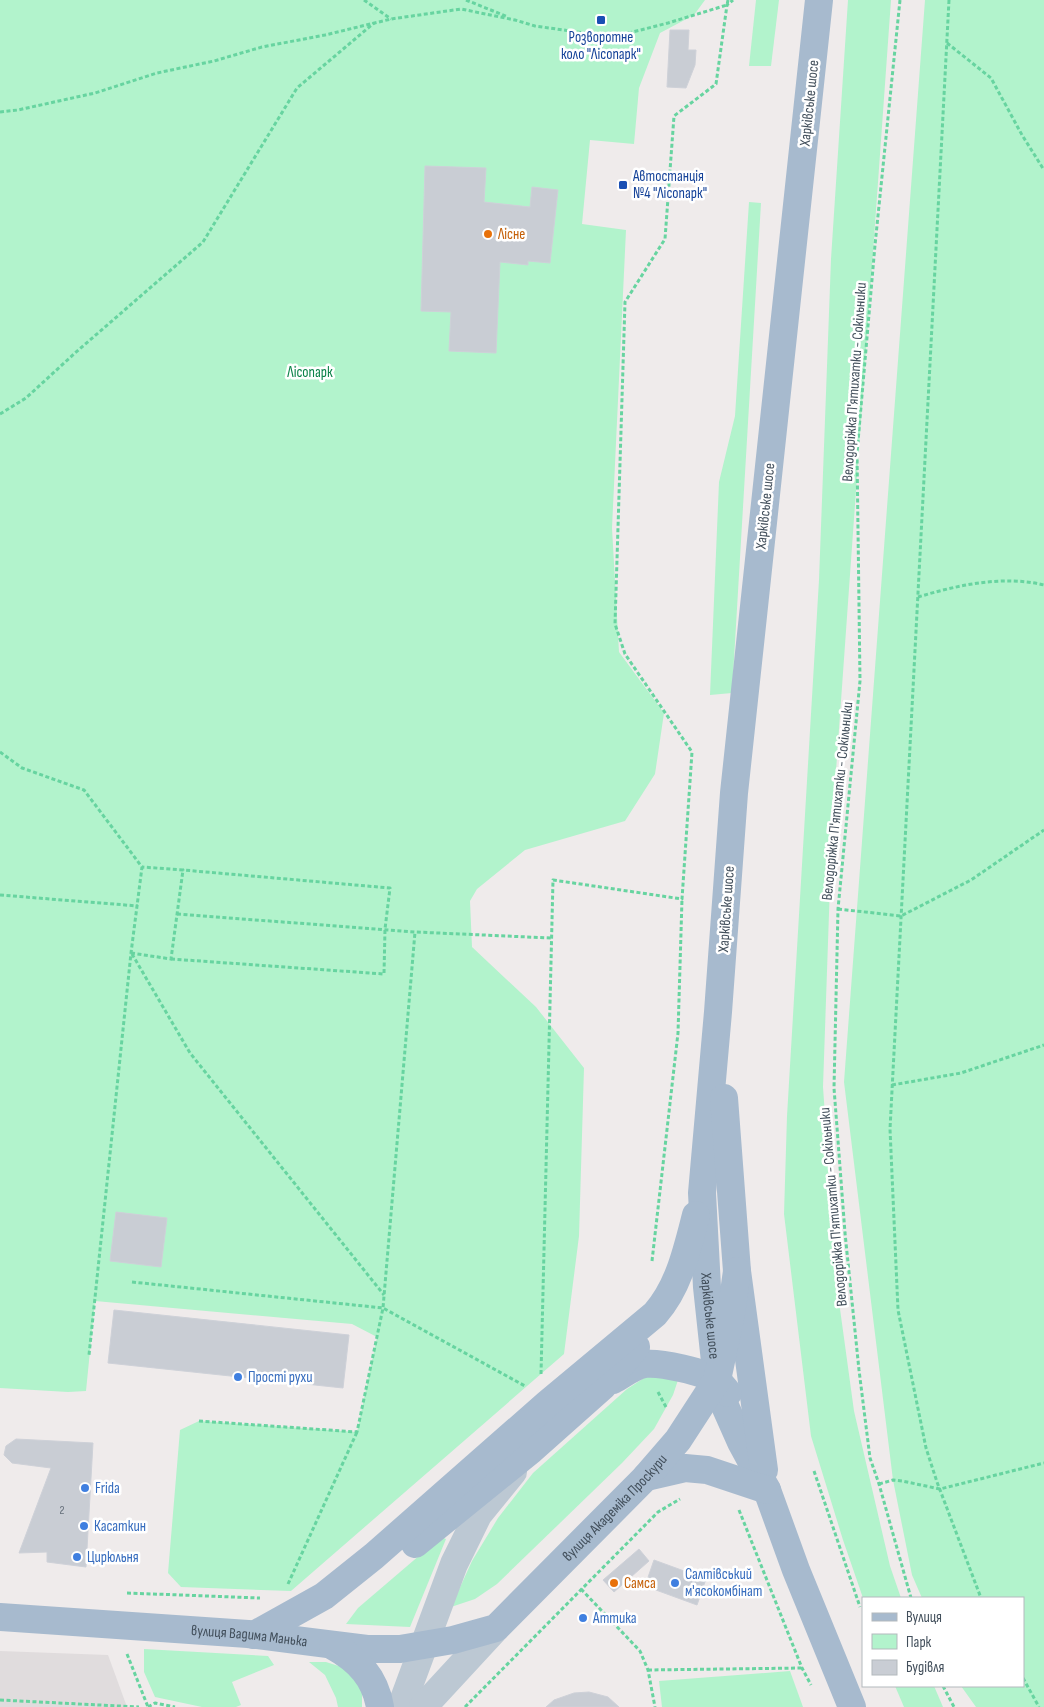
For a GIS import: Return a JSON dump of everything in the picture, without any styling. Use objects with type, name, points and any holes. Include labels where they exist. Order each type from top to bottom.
[{"type":"main road","name":"Харківське шосе","points":[[819,0],[734,794],[702,1193],[707,1287],[717,1380],[725,1406],[741,1442],[767,1490],[852,1707]]},
{"type":"main road","name":"Харківське шосе","points":[[718,1012],[737,1271],[767,1490]]},
{"type":"main road","points":[[254,1635],[303,1624],[336,1608],[531,1450],[603,1386],[636,1347],[666,1302],[680,1270],[702,1193]]},
{"type":"main road","name":"вулиця Академіка Проскури","points":[[496,1628],[646,1478],[678,1440],[717,1380],[731,1314],[737,1271]]},
{"type":"main road","points":[[254,1635],[324,1596],[374,1556],[547,1404],[643,1326],[666,1302]]},
{"type":"main road","points":[[603,1386],[630,1370],[645,1364],[690,1370],[717,1380],[733,1398],[746,1419],[761,1455]]},
{"type":"main road","points":[[646,1478],[685,1468],[708,1470],[767,1490]]},
{"type":"main road","name":"вулиця Вадима Манька","points":[[0,1616],[254,1635],[367,1649],[400,1649],[453,1640],[496,1628]]},
{"type":"main road","points":[[332,1645],[352,1657],[363,1670],[373,1684],[380,1707]]},
{"type":"street","points":[[401,1707],[454,1564],[478,1515],[531,1450]]},
{"type":"street","name":"вулиця Академіка Проскури","points":[[423,1707],[496,1628]]},
{"type":"path","points":[[364,0],[391,19]]},
{"type":"path","points":[[466,0],[515,20]]},
{"type":"path","points":[[651,1269],[678,1033],[682,899],[692,752],[625,654],[615,624],[625,302],[665,239],[674,116],[716,84],[728,0]]},
{"type":"path","points":[[0,112],[18,110],[95,93],[157,73],[214,61],[262,47],[325,35],[391,19],[461,9],[535,26],[613,37],[668,24],[727,5],[733,0]]},
{"type":"path","name":"Велодоріжка П'ятихатки - Сокільники","points":[[900,0],[875,245],[857,453],[860,681],[838,910],[835,1098],[845,1233],[870,1458],[911,1597]]},
{"type":"path","points":[[949,0],[890,1129],[898,1310],[926,1448],[981,1597]]},
{"type":"path","points":[[0,414],[26,398],[75,353],[204,242],[297,88],[374,23]]},
{"type":"path","points":[[946,43],[991,78],[1022,135],[1044,170]]},
{"type":"path","points":[[918,597],[956,586],[1016,580],[1044,585]]},
{"type":"path","points":[[0,752],[22,768],[84,790],[142,868],[131,954],[89,1355]]},
{"type":"path","points":[[838,910],[901,916],[971,880],[1044,830]]},
{"type":"path","points":[[131,954],[171,959],[384,974],[385,929],[390,888],[142,868]]},
{"type":"path","points":[[171,959],[183,870]]},
{"type":"path","points":[[541,1374],[553,880],[682,899]]},
{"type":"path","points":[[0,895],[138,906]]},
{"type":"path","points":[[177,914],[415,932],[551,938]]},
{"type":"path","points":[[287,1591],[357,1432],[383,1308],[415,932]]},
{"type":"path","points":[[131,954],[190,1053],[384,1296]]},
{"type":"path","points":[[892,1085],[961,1073],[1044,1045]]},
{"type":"path","points":[[132,1282],[383,1308],[532,1389]]},
{"type":"path","points":[[655,1386],[666,1408]]},
{"type":"path","points":[[198,1421],[357,1432]]},
{"type":"path","points":[[879,1484],[893,1480],[940,1489],[1044,1464]]},
{"type":"path","points":[[814,1471],[860,1607]]},
{"type":"path","points":[[465,1707],[658,1512],[683,1498]]},
{"type":"path","points":[[736,1501],[802,1668],[814,1692]]},
{"type":"path","points":[[581,1589],[640,1651],[648,1670],[655,1707]]},
{"type":"path","points":[[127,1593],[266,1598]]},
{"type":"path","points":[[648,1670],[802,1668]]},
{"type":"path","points":[[1024,1680],[1039,1707]]},
{"type":"path","points":[[944,1687],[954,1707]]},
{"type":"path","points":[[0,1700],[139,1707]]},
{"type":"path","points":[[148,1707],[155,1703],[175,1707]]},
{"type":"shaded area","points":[[0,1651],[108,1655],[127,1707],[0,1707]]},
{"type":"green space","name":"Лісопарк","points":[[0,0],[705,0],[694,15],[660,33],[639,88],[634,144],[590,140],[582,224],[626,230],[612,528],[619,652],[664,713],[655,774],[625,821],[525,850],[477,889],[470,901],[472,947],[536,1007],[584,1068],[579,1236],[564,1354],[291,1591],[181,1587],[168,1573],[180,1430],[199,1421],[357,1432],[377,1337],[352,1324],[95,1301],[86,1391],[68,1392],[0,1388]]},
{"type":"green space","points":[[756,0],[779,0],[771,66],[749,66]]},
{"type":"green space","points":[[848,0],[891,0],[832,827],[823,1087],[837,1287],[854,1411],[890,1566],[901,1597],[863,1597],[811,1436],[784,1214],[787,1116],[819,580],[831,259]]},
{"type":"green space","points":[[925,0],[1044,0],[1044,1707],[976,1707],[962,1687],[1024,1687],[1024,1597],[922,1597],[912,1575],[893,1480],[844,1082]]},
{"type":"green space","points":[[749,202],[761,203],[732,693],[710,695],[719,482],[735,416]]},
{"type":"green space","points":[[655,1371],[679,1377],[673,1395],[654,1429],[622,1463],[497,1584],[475,1599],[451,1607],[472,1561],[498,1518],[533,1473],[627,1389]]},
{"type":"green space","points":[[441,1537],[446,1539],[410,1627],[346,1624],[358,1608]]},
{"type":"green space","points":[[144,1649],[268,1656],[274,1665],[232,1682],[241,1705],[236,1707],[202,1707],[155,1697],[144,1672]]},
{"type":"green space","points":[[309,1662],[326,1662],[348,1669],[362,1691],[362,1707],[338,1707],[336,1698],[325,1675]]},
{"type":"green space","points":[[790,1671],[803,1707],[662,1707],[659,1681]]},
{"type":"green space","points":[[895,1687],[934,1687],[943,1707],[904,1707]]},
{"type":"building","points":[[670,30],[689,30],[688,50],[696,50],[695,65],[686,88],[667,87]]},
{"type":"building","name":"Лісне","points":[[425,166],[486,168],[484,202],[530,207],[532,187],[558,190],[550,263],[528,261],[528,265],[500,262],[496,353],[449,351],[451,312],[421,311]]},
{"type":"building","points":[[116,1212],[167,1218],[161,1267],[110,1261]]},
{"type":"building","points":[[114,1310],[349,1335],[343,1388],[108,1363]]},
{"type":"building","points":[[16,1439],[93,1443],[86,1567],[47,1562],[47,1552],[19,1553],[51,1468],[12,1463],[4,1455],[6,1446]]},
{"type":"building","points":[[639,1549],[649,1561],[614,1592],[603,1580]]},
{"type":"building","name":"Салтівський м'ясокомбінат","points":[[654,1560],[706,1579],[697,1605],[645,1586]]},
{"type":"building","points":[[589,1692],[608,1697],[619,1707],[546,1707],[554,1700],[574,1693]]},
{"type":"place","name":"Розворотне коло \"Лісопарк\"","points":[[601,20]]},
{"type":"place","name":"Автостанція №4 \"Лісопарк\"","points":[[623,185]]},
{"type":"place","name":"Лісне","points":[[488,234]]},
{"type":"place","name":"Прості рухи","points":[[238,1377]]},
{"type":"place","name":"Frida","points":[[85,1488]]},
{"type":"place","name":"Касаткин","points":[[84,1526]]},
{"type":"place","name":"Цирюльня","points":[[77,1557]]},
{"type":"place","name":"Самса","points":[[614,1583]]},
{"type":"place","name":"Салтівський м'ясокомбінат","points":[[675,1583]]},
{"type":"place","name":"Аттика","points":[[583,1618]]}]
